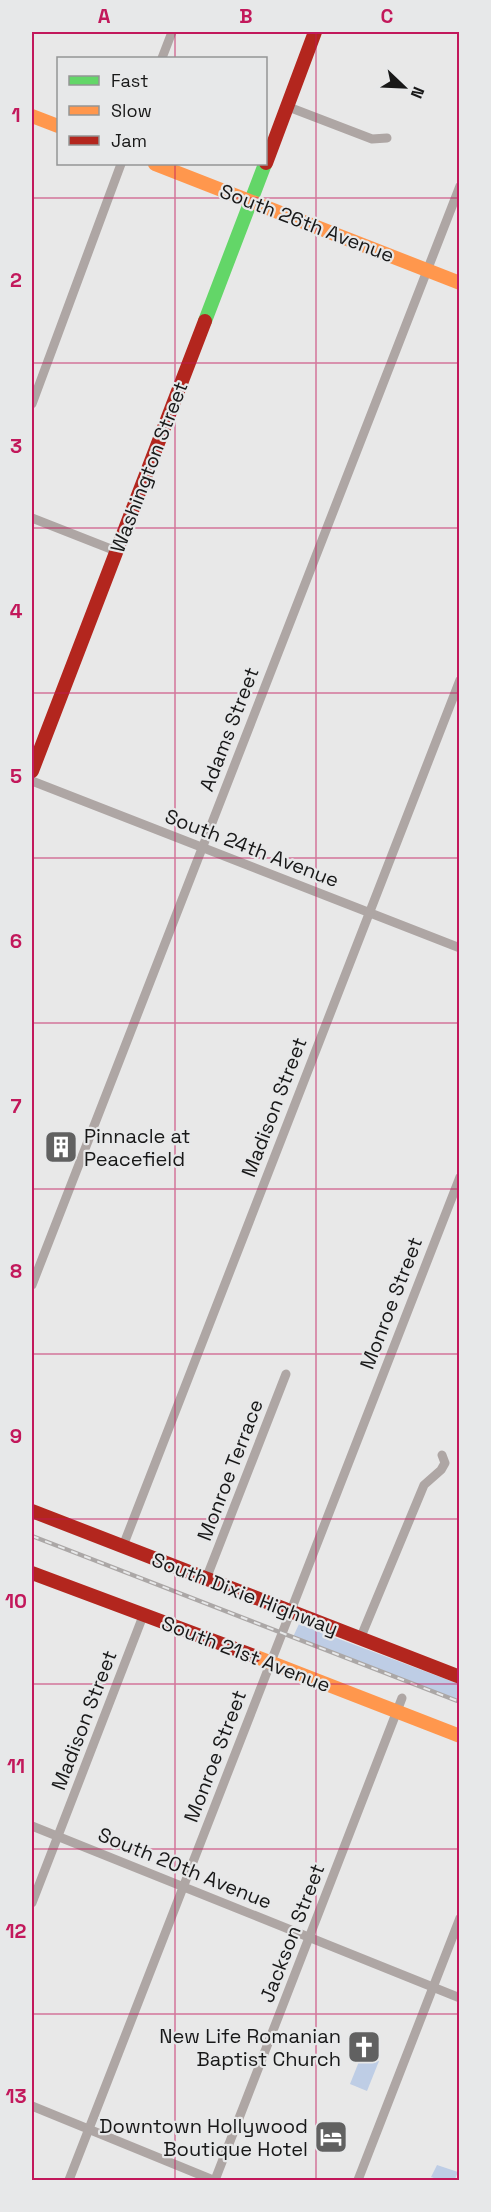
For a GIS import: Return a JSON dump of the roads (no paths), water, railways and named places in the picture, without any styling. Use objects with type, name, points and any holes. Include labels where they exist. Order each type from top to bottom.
[{"type":"street","points":[[162,57],[172,32]]},
{"type":"street","name":"Washington Street","points":[[267,160],[315,32]]},
{"type":"street","points":[[286,106],[372,138],[387,138]]},
{"type":"street","points":[[32,116],[57,126]]},
{"type":"street","points":[[32,404],[121,165]]},
{"type":"street","name":"South 26th Avenue","points":[[158,165],[459,282]]},
{"type":"street","name":"Washington Street","points":[[32,771],[265,165]]},
{"type":"street","name":"Adams Street","points":[[32,1285],[459,186]]},
{"type":"street","points":[[32,518],[116,551]]},
{"type":"street","name":"Madison Street","points":[[123,1546],[459,680]]},
{"type":"street","name":"South 24th Avenue","points":[[32,781],[459,948]]},
{"type":"street","name":"Monroe Street","points":[[69,2181],[459,1177]]},
{"type":"street","name":"Monroe Terrace","points":[[206,1579],[286,1374]]},
{"type":"street","points":[[360,1639],[424,1485],[441,1470],[445,1463],[442,1455]]},
{"type":"street","name":"South Dixie Highway","points":[[32,1511],[360,1639],[459,1674]]},
{"type":"street","name":"South 21st Avenue","points":[[32,1573],[459,1736]]},
{"type":"street","name":"Madison Street","points":[[32,1903],[143,1616]]},
{"type":"street","name":"Jackson Street","points":[[214,2181],[402,1698]]},
{"type":"street","name":"South 20th Avenue","points":[[32,1826],[459,1998]]},
{"type":"street","points":[[358,2181],[459,1918]]},
{"type":"street","points":[[32,2106],[214,2181]]},
{"type":"railway","points":[[32,1536],[460,1702]]},
{"type":"place","name":"Pinnacle at Peacefield","points":[[61,1147]]},
{"type":"place","name":"New Life Romanian Baptist Church","points":[[364,2047]]},
{"type":"place","name":"Downtown Hollywood Boutique Hotel","points":[[331,2137]]}]
